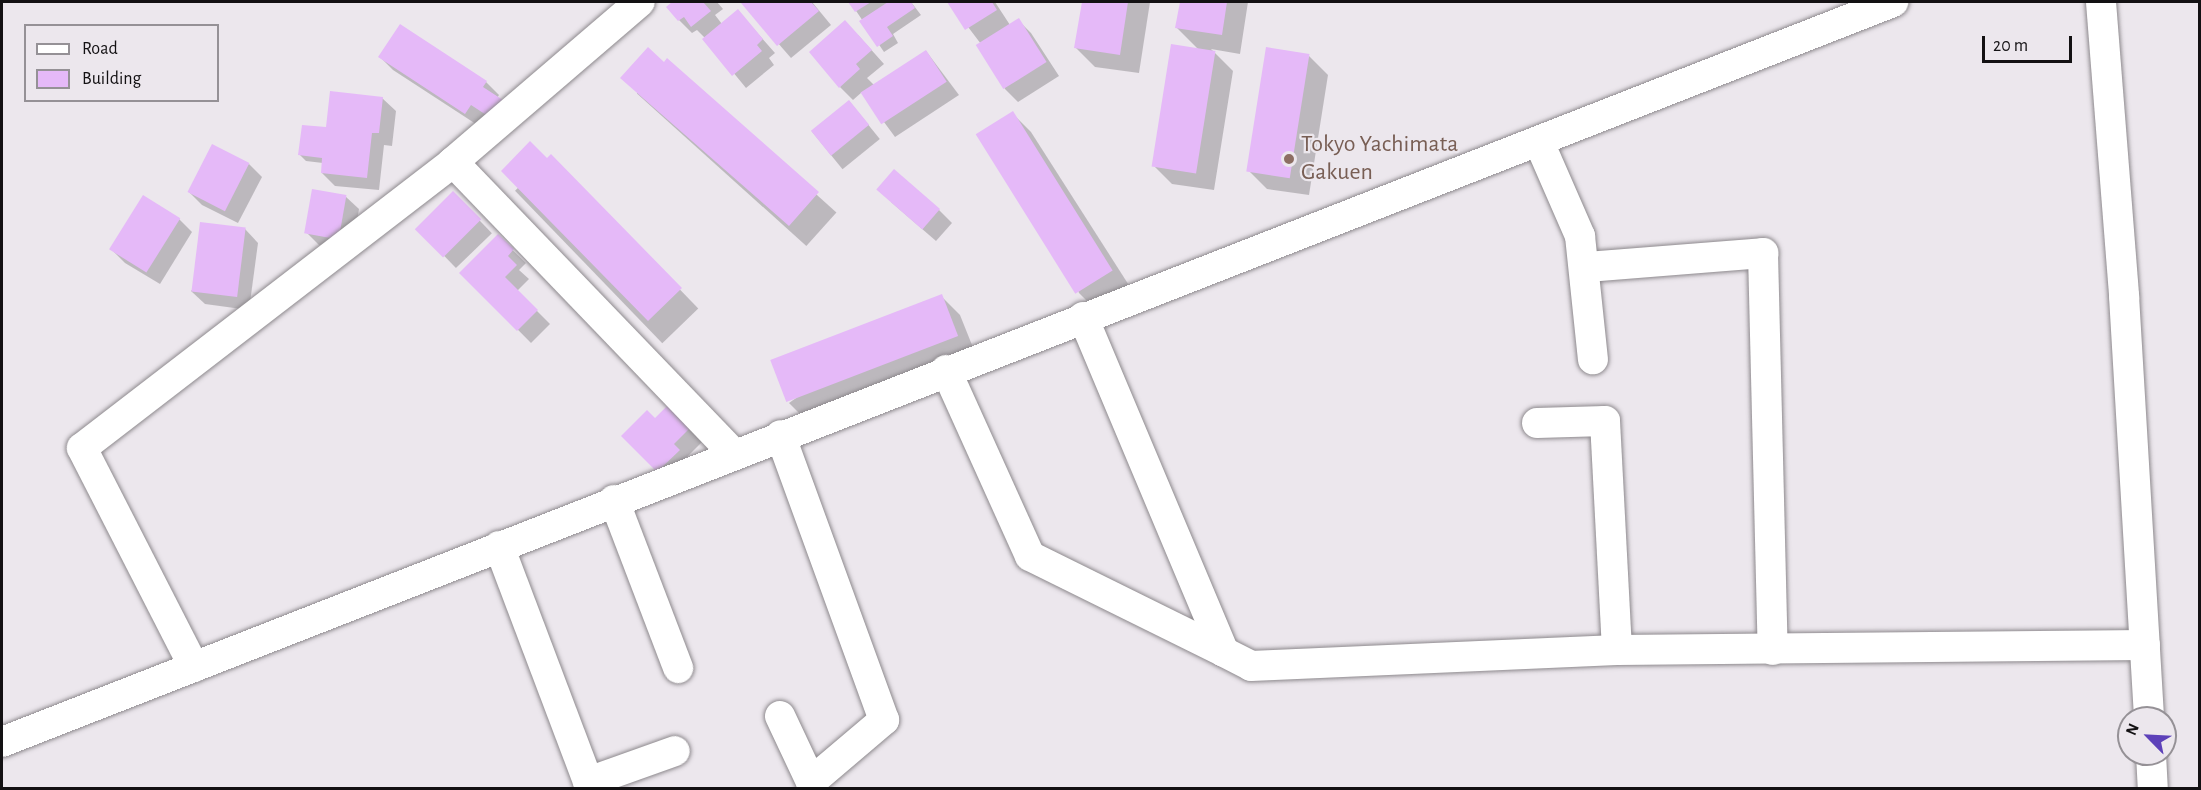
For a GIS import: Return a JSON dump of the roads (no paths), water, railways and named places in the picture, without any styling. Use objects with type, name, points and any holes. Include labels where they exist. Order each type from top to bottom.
[{"type":"street","points":[[194,667],[82,448],[453,162],[640,2]]},
{"type":"street","points":[[2,742],[733,453],[1539,142],[1893,2]]},
{"type":"street","points":[[2101,2],[2124,296],[2148,706]]},
{"type":"street","points":[[1539,142],[1580,236],[1586,267],[1593,359]]},
{"type":"street","points":[[453,162],[733,453]]},
{"type":"street","points":[[1586,267],[1763,253],[1773,650]]},
{"type":"street","points":[[1083,317],[1224,652]]},
{"type":"street","points":[[946,370],[1030,556],[1251,666],[1617,650],[2145,645]]},
{"type":"street","points":[[1537,423],[1605,421],[1617,650]]},
{"type":"street","points":[[780,435],[884,720],[811,782],[780,716]]},
{"type":"street","points":[[614,500],[678,668]]},
{"type":"street","points":[[499,546],[588,782],[675,751]]},
{"type":"street","points":[[2152,766],[2153,789]]},
{"type":"place","name":"Tokyo Yachimata Gakuen","points":[[1289,159]]}]
